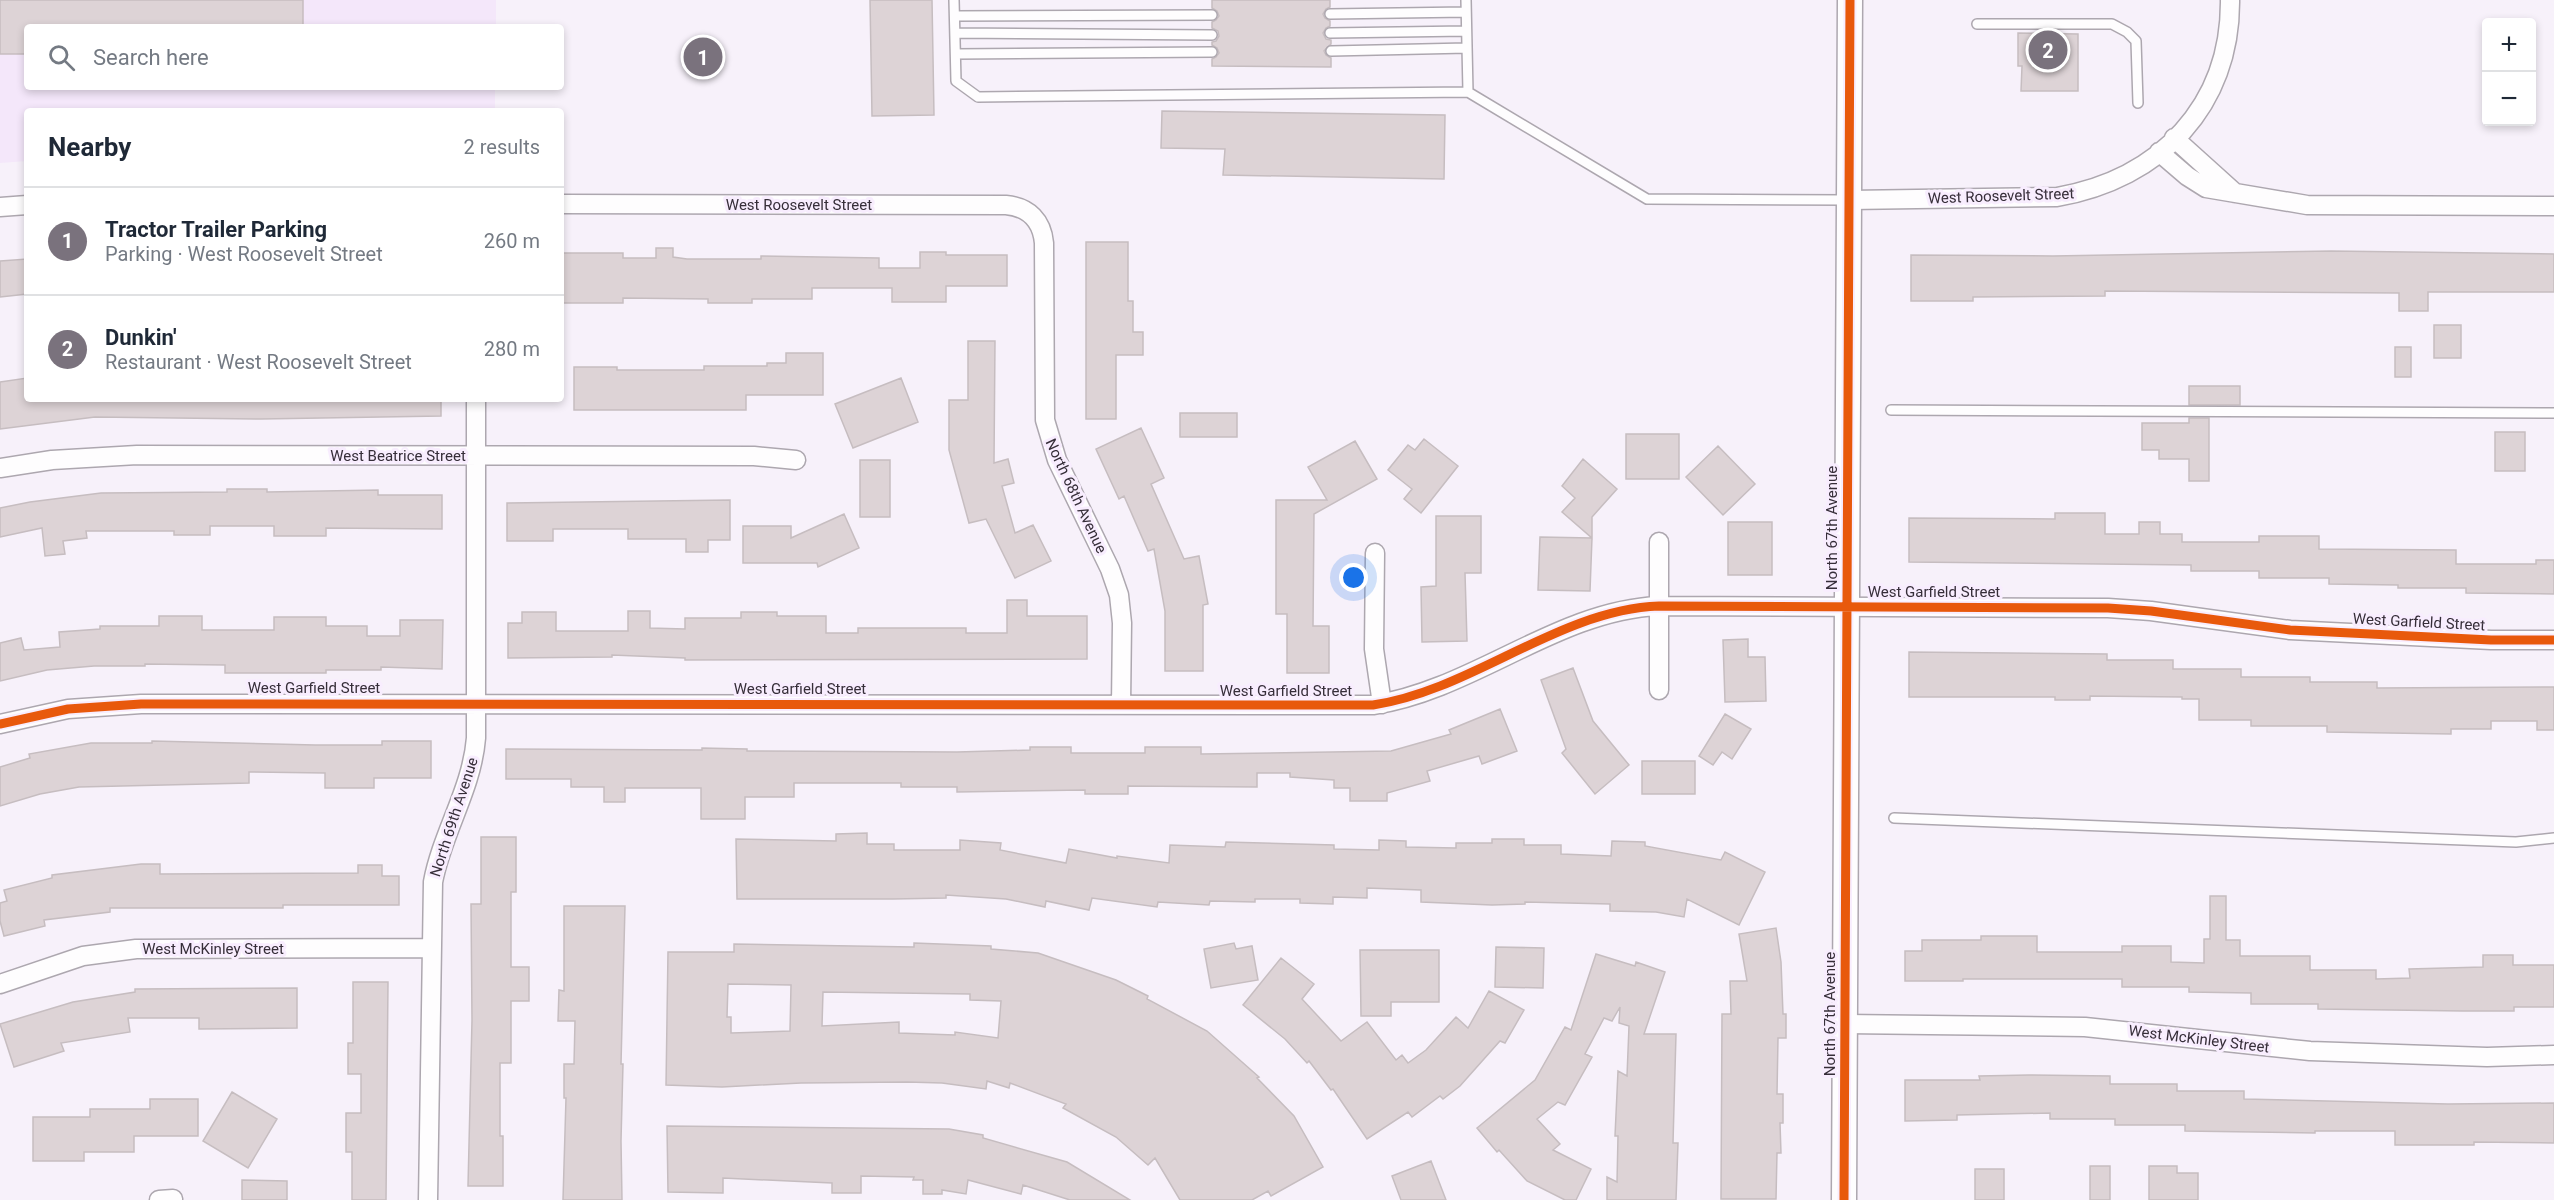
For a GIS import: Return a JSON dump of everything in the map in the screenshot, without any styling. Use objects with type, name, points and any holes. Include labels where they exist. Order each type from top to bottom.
[{"type":"main road","name":"North 67th Avenue","points":[[1844,1200],[1850,0]]},
{"type":"street","name":"West Roosevelt Street","points":[[1850,200],[2057,197],[2088,191],[2150,160],[2191,123],[2204,106],[2218,77],[2227,42],[2230,0]]},
{"type":"street","points":[[2174,138],[2237,194]]},
{"type":"street","points":[[2159,152],[2187,176],[2206,188],[2307,205],[2554,206]]},
{"type":"street","name":"West Roosevelt Street","points":[[564,204],[1006,205],[1025,210],[1033,216]]},
{"type":"street","points":[[0,207],[24,205]]},
{"type":"street","name":"North 68th Avenue","points":[[1033,216],[1040,224],[1044,243],[1044,406],[1047,434],[1117,589],[1122,623],[1121,705]]},
{"type":"street","name":"North 69th Avenue","points":[[428,1200],[433,882],[438,861],[474,760],[476,402]]},
{"type":"street","name":"West Beatrice Street","points":[[0,468],[52,460],[126,456],[754,456],[796,460]]},
{"type":"street","points":[[1659,542],[1659,690]]},
{"type":"street","points":[[1375,553],[1374,649],[1382,704]]},
{"type":"street","name":"West Garfield Street","points":[[0,724],[68,709],[114,705],[476,703],[1355,706],[1382,704],[1426,692],[1603,615],[1640,607],[1659,606],[2108,608],[2151,611],[2290,630],[2491,640],[2554,640]]},
{"type":"street","name":"West McKinley Street","points":[[0,984],[75,959],[136,949],[431,948]]},
{"type":"street","name":"West McKinley Street","points":[[1845,1024],[2085,1027],[2310,1052],[2487,1057],[2554,1056]]},
{"type":"lane","points":[[954,0],[956,81],[978,98],[1468,92],[1647,199],[1850,200]]},
{"type":"lane","points":[[1466,0],[1468,92]]},
{"type":"lane","points":[[1330,14],[1466,12]]},
{"type":"lane","points":[[955,16],[1212,15]]},
{"type":"lane","points":[[1977,24],[2112,24],[2119,27],[2136,41],[2138,103]]},
{"type":"lane","points":[[1330,33],[1466,31]]},
{"type":"lane","points":[[956,33],[1212,35]]},
{"type":"lane","points":[[1331,51],[1467,48]]},
{"type":"lane","points":[[956,54],[1212,52]]},
{"type":"lane","points":[[1891,410],[2554,413]]},
{"type":"lane","points":[[1894,818],[2516,842],[2554,838]]},
{"type":"shaded area","points":[[0,0],[496,0],[496,24],[24,24],[24,90],[495,90],[495,108],[24,108],[24,161],[0,163]]},
{"type":"building","points":[[0,0],[303,0],[303,24],[24,24],[24,54],[0,54]]},
{"type":"building","points":[[870,0],[932,0],[934,115],[872,116]]},
{"type":"building","points":[[1212,0],[1330,0],[1330,7],[1323,14],[1330,21],[1330,26],[1323,33],[1326,39],[1331,40],[1331,44],[1324,51],[1331,58],[1331,67],[1212,66],[1212,59],[1219,53],[1212,42],[1216,41],[1219,36],[1218,31],[1212,28],[1212,22],[1219,16],[1212,8]]},
{"type":"building","points":[[2018,33],[2078,34],[2078,91],[2021,91],[2022,66],[2018,66]]},
{"type":"building","points":[[1162,111],[1445,115],[1444,179],[1223,175],[1225,149],[1161,148]]},
{"type":"building","points":[[1086,242],[1128,242],[1128,301],[1133,301],[1133,332],[1143,332],[1143,355],[1116,355],[1116,419],[1086,419]]},
{"type":"building","points":[[656,248],[673,248],[673,257],[687,259],[761,259],[761,256],[879,258],[879,268],[920,268],[920,252],[946,252],[946,255],[1007,255],[1007,286],[946,286],[946,302],[892,302],[892,288],[812,288],[812,299],[752,299],[752,303],[708,303],[708,299],[623,298],[623,303],[564,303],[564,253],[623,253],[623,258],[656,258]]},
{"type":"building","points":[[2331,251],[2554,254],[2554,292],[2428,292],[2428,311],[2399,311],[2399,293],[2105,291],[2105,296],[1973,297],[1973,301],[1911,301],[1911,255],[2053,256]]},
{"type":"building","points":[[24,259],[24,294],[0,297],[0,261]]},
{"type":"building","points":[[2434,325],[2461,325],[2461,358],[2434,358]]},
{"type":"building","points":[[968,341],[995,341],[994,463],[1008,459],[1014,483],[1002,486],[1015,533],[1033,525],[1051,561],[1015,578],[986,519],[969,523],[949,450],[949,400],[968,400]]},
{"type":"building","points":[[2395,347],[2411,347],[2411,377],[2395,377]]},
{"type":"building","points":[[786,353],[823,353],[823,395],[746,395],[746,410],[574,410],[574,367],[617,367],[617,370],[704,370],[704,366],[767,366],[767,363],[786,363]]},
{"type":"building","points":[[24,378],[24,402],[441,402],[441,416],[261,419],[95,417],[0,429],[0,382]]},
{"type":"building","points":[[901,378],[918,422],[853,448],[835,404]]},
{"type":"building","points":[[2189,386],[2240,386],[2240,405],[2189,405]]},
{"type":"building","points":[[1180,413],[1237,413],[1237,437],[1180,437]]},
{"type":"building","points":[[2189,418],[2209,418],[2209,481],[2189,481],[2189,459],[2159,459],[2159,450],[2142,450],[2142,423],[2189,423]]},
{"type":"building","points":[[1141,428],[1164,478],[1151,484],[1184,559],[1199,556],[1208,604],[1203,605],[1203,671],[1165,671],[1165,611],[1154,549],[1148,551],[1124,496],[1119,499],[1096,449]]},
{"type":"building","points":[[2495,432],[2525,432],[2525,471],[2495,471]]},
{"type":"building","points":[[1626,434],[1679,434],[1679,479],[1626,479]]},
{"type":"building","points":[[1424,439],[1458,466],[1421,513],[1404,499],[1412,489],[1388,470],[1408,445],[1415,450]]},
{"type":"building","points":[[1355,441],[1377,479],[1314,514],[1313,626],[1329,626],[1329,673],[1287,673],[1287,614],[1276,614],[1276,500],[1327,500],[1308,467]]},
{"type":"building","points":[[1718,446],[1755,484],[1723,515],[1686,477]]},
{"type":"building","points":[[1583,459],[1617,489],[1592,517],[1592,538],[1562,512],[1575,498],[1562,486]]},
{"type":"building","points":[[860,460],[890,460],[890,517],[860,517]]},
{"type":"building","points":[[227,489],[267,489],[267,492],[378,490],[378,495],[442,495],[442,529],[326,528],[326,536],[274,536],[274,526],[210,526],[210,535],[174,535],[174,531],[86,531],[87,538],[63,541],[65,554],[45,556],[42,528],[0,537],[0,508],[101,493],[227,492]]},
{"type":"building","points":[[730,500],[730,540],[708,540],[708,552],[686,552],[686,539],[628,539],[628,529],[553,529],[553,541],[507,541],[507,503]]},
{"type":"building","points":[[2055,513],[2105,513],[2105,534],[2139,534],[2139,522],[2160,522],[2160,534],[2182,534],[2182,542],[2259,542],[2259,536],[2319,536],[2319,549],[2456,550],[2456,564],[2536,564],[2536,560],[2554,560],[2554,594],[2466,593],[2466,588],[2398,588],[2398,585],[2329,584],[2329,578],[2259,578],[2259,571],[2191,571],[2191,565],[1909,562],[1909,518],[2055,519]]},
{"type":"building","points":[[844,514],[859,548],[818,567],[817,563],[743,563],[743,526],[791,526],[791,538]]},
{"type":"building","points":[[1436,516],[1481,516],[1481,573],[1465,573],[1467,641],[1422,642],[1421,587],[1436,586]]},
{"type":"building","points":[[1728,522],[1772,522],[1772,575],[1728,575]]},
{"type":"building","points":[[1540,537],[1592,538],[1590,591],[1538,590]]},
{"type":"building","points":[[1007,600],[1027,600],[1027,616],[1087,616],[1087,659],[685,660],[685,658],[612,655],[612,657],[508,658],[508,623],[522,623],[522,612],[556,612],[556,631],[628,631],[628,611],[650,611],[650,628],[685,629],[685,618],[741,618],[741,612],[777,612],[777,616],[826,616],[826,633],[858,633],[858,628],[966,628],[966,633],[1007,633]]},
{"type":"building","points":[[159,616],[202,616],[202,630],[274,630],[274,617],[326,617],[326,626],[367,626],[367,636],[400,636],[400,620],[443,620],[442,669],[381,667],[381,670],[326,670],[326,673],[225,673],[225,665],[145,664],[145,666],[94,666],[47,670],[0,681],[0,643],[21,638],[24,650],[60,647],[59,632],[100,629],[100,626],[159,626]]},
{"type":"building","points":[[1748,639],[1748,657],[1765,657],[1766,701],[1725,702],[1723,640]]},
{"type":"building","points":[[1909,652],[2107,654],[2107,660],[2173,660],[2173,669],[2241,669],[2241,677],[2310,677],[2310,682],[2377,682],[2377,688],[2554,687],[2554,730],[2537,730],[2537,721],[2491,721],[2491,729],[2451,729],[2451,734],[2327,732],[2327,726],[2251,726],[2251,720],[2199,720],[2199,699],[2182,699],[2182,697],[2090,696],[2090,700],[2055,700],[2055,697],[1909,697]]},
{"type":"building","points":[[1573,668],[1593,721],[1629,765],[1595,794],[1562,753],[1566,749],[1541,680]]},
{"type":"building","points":[[1500,709],[1517,751],[1482,764],[1479,756],[1427,771],[1430,781],[1387,793],[1387,801],[1350,801],[1350,788],[1334,788],[1334,780],[1290,777],[1290,773],[1257,773],[1257,787],[1128,786],[1128,794],[1085,794],[1085,790],[957,792],[957,787],[901,787],[901,783],[794,783],[794,797],[745,797],[745,819],[701,819],[701,788],[625,788],[625,802],[604,802],[604,787],[571,787],[571,779],[506,779],[506,749],[702,750],[702,748],[747,749],[747,751],[957,752],[1071,747],[1071,753],[1145,753],[1145,747],[1201,747],[1201,754],[1391,751],[1451,734],[1449,730]]},
{"type":"building","points":[[1725,714],[1751,729],[1732,759],[1722,752],[1713,765],[1699,756]]},
{"type":"building","points":[[152,741],[382,745],[382,741],[431,741],[431,778],[374,778],[374,788],[325,788],[325,773],[249,772],[249,783],[79,787],[40,794],[0,806],[0,767],[30,758],[29,754],[91,743],[152,743]]},
{"type":"building","points":[[1642,761],[1695,761],[1695,794],[1642,794]]},
{"type":"building","points":[[867,833],[867,844],[894,844],[894,850],[960,850],[960,840],[1001,843],[1000,850],[1066,863],[1069,849],[1117,858],[1117,856],[1169,863],[1170,845],[1225,847],[1226,842],[1334,845],[1334,849],[1379,850],[1379,840],[1406,841],[1406,847],[1456,848],[1456,843],[1492,843],[1492,839],[1524,839],[1524,845],[1561,845],[1561,854],[1611,856],[1612,841],[1645,842],[1645,846],[1721,860],[1725,852],[1765,872],[1739,925],[1687,899],[1684,917],[1656,912],[1610,911],[1610,904],[1525,902],[1525,904],[1492,905],[1421,902],[1421,890],[1367,888],[1367,898],[1333,897],[1333,904],[1300,903],[1300,899],[1255,899],[1255,902],[1210,901],[1209,905],[1158,902],[1157,907],[1092,898],[1089,910],[1046,901],[1045,907],[1006,899],[946,895],[946,898],[737,899],[736,839],[836,841],[836,834]]},
{"type":"building","points":[[481,837],[516,837],[516,892],[511,892],[511,967],[529,967],[529,1001],[511,1001],[511,1063],[500,1063],[503,1186],[468,1186],[472,1020],[471,904],[481,904]]},
{"type":"building","points":[[141,864],[160,864],[160,874],[358,873],[358,865],[382,865],[382,876],[399,876],[399,905],[110,908],[110,912],[44,920],[45,926],[4,936],[0,921],[0,903],[7,901],[4,890],[52,878],[52,875]]},
{"type":"building","points":[[2210,896],[2226,896],[2226,940],[2240,940],[2240,956],[2310,956],[2310,970],[2376,970],[2376,979],[2410,978],[2409,969],[2483,967],[2483,955],[2513,955],[2513,965],[2554,965],[2554,1007],[2514,1007],[2514,1011],[2318,1009],[2318,1004],[2251,1004],[2251,993],[2189,992],[2189,987],[2122,987],[2122,979],[1905,981],[1905,951],[1922,951],[1922,940],[1981,940],[1981,936],[2037,936],[2037,952],[2122,952],[2122,946],[2171,946],[2171,962],[2204,963],[2204,939],[2210,939]]},
{"type":"building","points":[[564,906],[625,906],[621,1064],[623,1064],[622,1200],[563,1200],[566,1098],[564,1098],[564,1064],[574,1064],[575,1021],[558,1021],[559,990],[564,991]]},
{"type":"building","points":[[1776,928],[1781,962],[1783,1014],[1786,1014],[1786,1038],[1778,1038],[1777,1094],[1783,1094],[1783,1123],[1780,1123],[1781,1153],[1777,1153],[1776,1199],[1721,1199],[1722,1014],[1731,1014],[1730,981],[1747,981],[1739,934]]},
{"type":"building","points":[[914,943],[991,946],[991,949],[1038,953],[1116,980],[1148,996],[1147,999],[1207,1031],[1259,1077],[1257,1078],[1294,1116],[1323,1167],[1271,1196],[1268,1191],[1252,1200],[1180,1200],[1155,1158],[1148,1165],[1116,1137],[1063,1108],[1066,1104],[1010,1083],[1009,1088],[987,1081],[986,1089],[942,1083],[907,1082],[801,1083],[722,1087],[666,1085],[668,952],[734,952],[734,944],[914,947]],"holes":[[[728,984],[791,985],[790,1031],[731,1033],[731,1017],[727,1017]],[[823,992],[970,994],[970,1000],[1001,1001],[998,1038],[955,1032],[955,1035],[899,1033],[899,1022],[822,1026]]]},
{"type":"building","points":[[1234,943],[1236,949],[1252,946],[1258,980],[1211,988],[1204,949]]},
{"type":"building","points":[[1496,947],[1544,948],[1543,988],[1495,987]]},
{"type":"building","points":[[1360,950],[1439,950],[1439,1002],[1391,1002],[1391,1016],[1361,1016]]},
{"type":"building","points":[[1596,954],[1635,966],[1636,962],[1665,972],[1644,1034],[1676,1034],[1673,1143],[1678,1143],[1676,1200],[1607,1200],[1607,1177],[1617,1182],[1618,1136],[1615,1136],[1618,1071],[1627,1076],[1629,1026],[1619,1023],[1620,1007],[1612,1021],[1604,1018],[1585,1054],[1592,1057],[1565,1105],[1558,1102],[1537,1119],[1560,1144],[1553,1150],[1591,1169],[1576,1200],[1565,1200],[1527,1181],[1499,1150],[1497,1152],[1477,1128],[1535,1080],[1565,1027],[1571,1030]]},
{"type":"building","points":[[1281,958],[1314,984],[1302,999],[1341,1041],[1367,1022],[1396,1060],[1402,1055],[1408,1063],[1426,1050],[1456,1017],[1468,1028],[1489,991],[1524,1010],[1505,1043],[1500,1041],[1460,1086],[1443,1099],[1440,1096],[1412,1117],[1408,1112],[1367,1139],[1333,1089],[1331,1090],[1309,1061],[1307,1063],[1285,1039],[1243,1005]]},
{"type":"building","points":[[353,982],[388,982],[386,1200],[352,1200],[352,1152],[346,1152],[346,1113],[361,1113],[361,1074],[348,1074],[348,1043],[353,1043]]},
{"type":"building","points":[[297,988],[297,1028],[199,1029],[199,1018],[128,1018],[130,1032],[61,1043],[64,1051],[14,1067],[0,1024],[73,1002],[135,992],[135,989]]},
{"type":"building","points":[[1979,1076],[2110,1076],[2110,1084],[2177,1084],[2177,1091],[2244,1091],[2244,1099],[2448,1104],[2554,1103],[2554,1143],[2474,1142],[2474,1145],[2395,1145],[2395,1131],[2315,1131],[2315,1133],[2185,1131],[2185,1125],[2115,1125],[2115,1119],[2050,1119],[2050,1113],[1957,1115],[1957,1120],[1905,1121],[1905,1080],[1980,1080]]},
{"type":"building","points":[[232,1092],[277,1119],[248,1168],[203,1141]]},
{"type":"building","points":[[150,1099],[198,1099],[198,1136],[134,1136],[134,1152],[84,1152],[84,1161],[33,1161],[33,1117],[90,1117],[90,1109],[150,1109]]},
{"type":"building","points":[[667,1126],[949,1129],[983,1135],[983,1138],[1067,1162],[1130,1200],[1070,1200],[1023,1185],[1021,1194],[968,1180],[966,1194],[942,1190],[942,1194],[923,1194],[923,1180],[913,1180],[914,1177],[861,1176],[861,1193],[832,1193],[832,1183],[723,1178],[723,1193],[668,1192]]},
{"type":"building","points":[[1431,1161],[1446,1200],[1401,1200],[1392,1176]]},
{"type":"building","points":[[2090,1166],[2110,1166],[2110,1200],[2090,1200]]},
{"type":"building","points":[[2149,1166],[2177,1166],[2177,1173],[2198,1173],[2198,1200],[2149,1200]]},
{"type":"building","points":[[1975,1169],[2004,1169],[2004,1200],[1975,1200]]},
{"type":"building","points":[[242,1180],[287,1181],[287,1200],[242,1200]]},
{"type":"cycle path","points":[[1844,1200],[1850,0]]},
{"type":"cycle path","points":[[0,724],[68,709],[141,704],[1373,705],[1410,697],[1446,684],[1550,635],[1586,621],[1622,611],[1659,606],[2108,608],[2151,611],[2290,630],[2491,640],[2554,640]]},
{"type":"place","name":"Dunkin'","points":[[2048,50]]},
{"type":"place","name":"Tractor Trailer Parking","points":[[703,57]]}]
